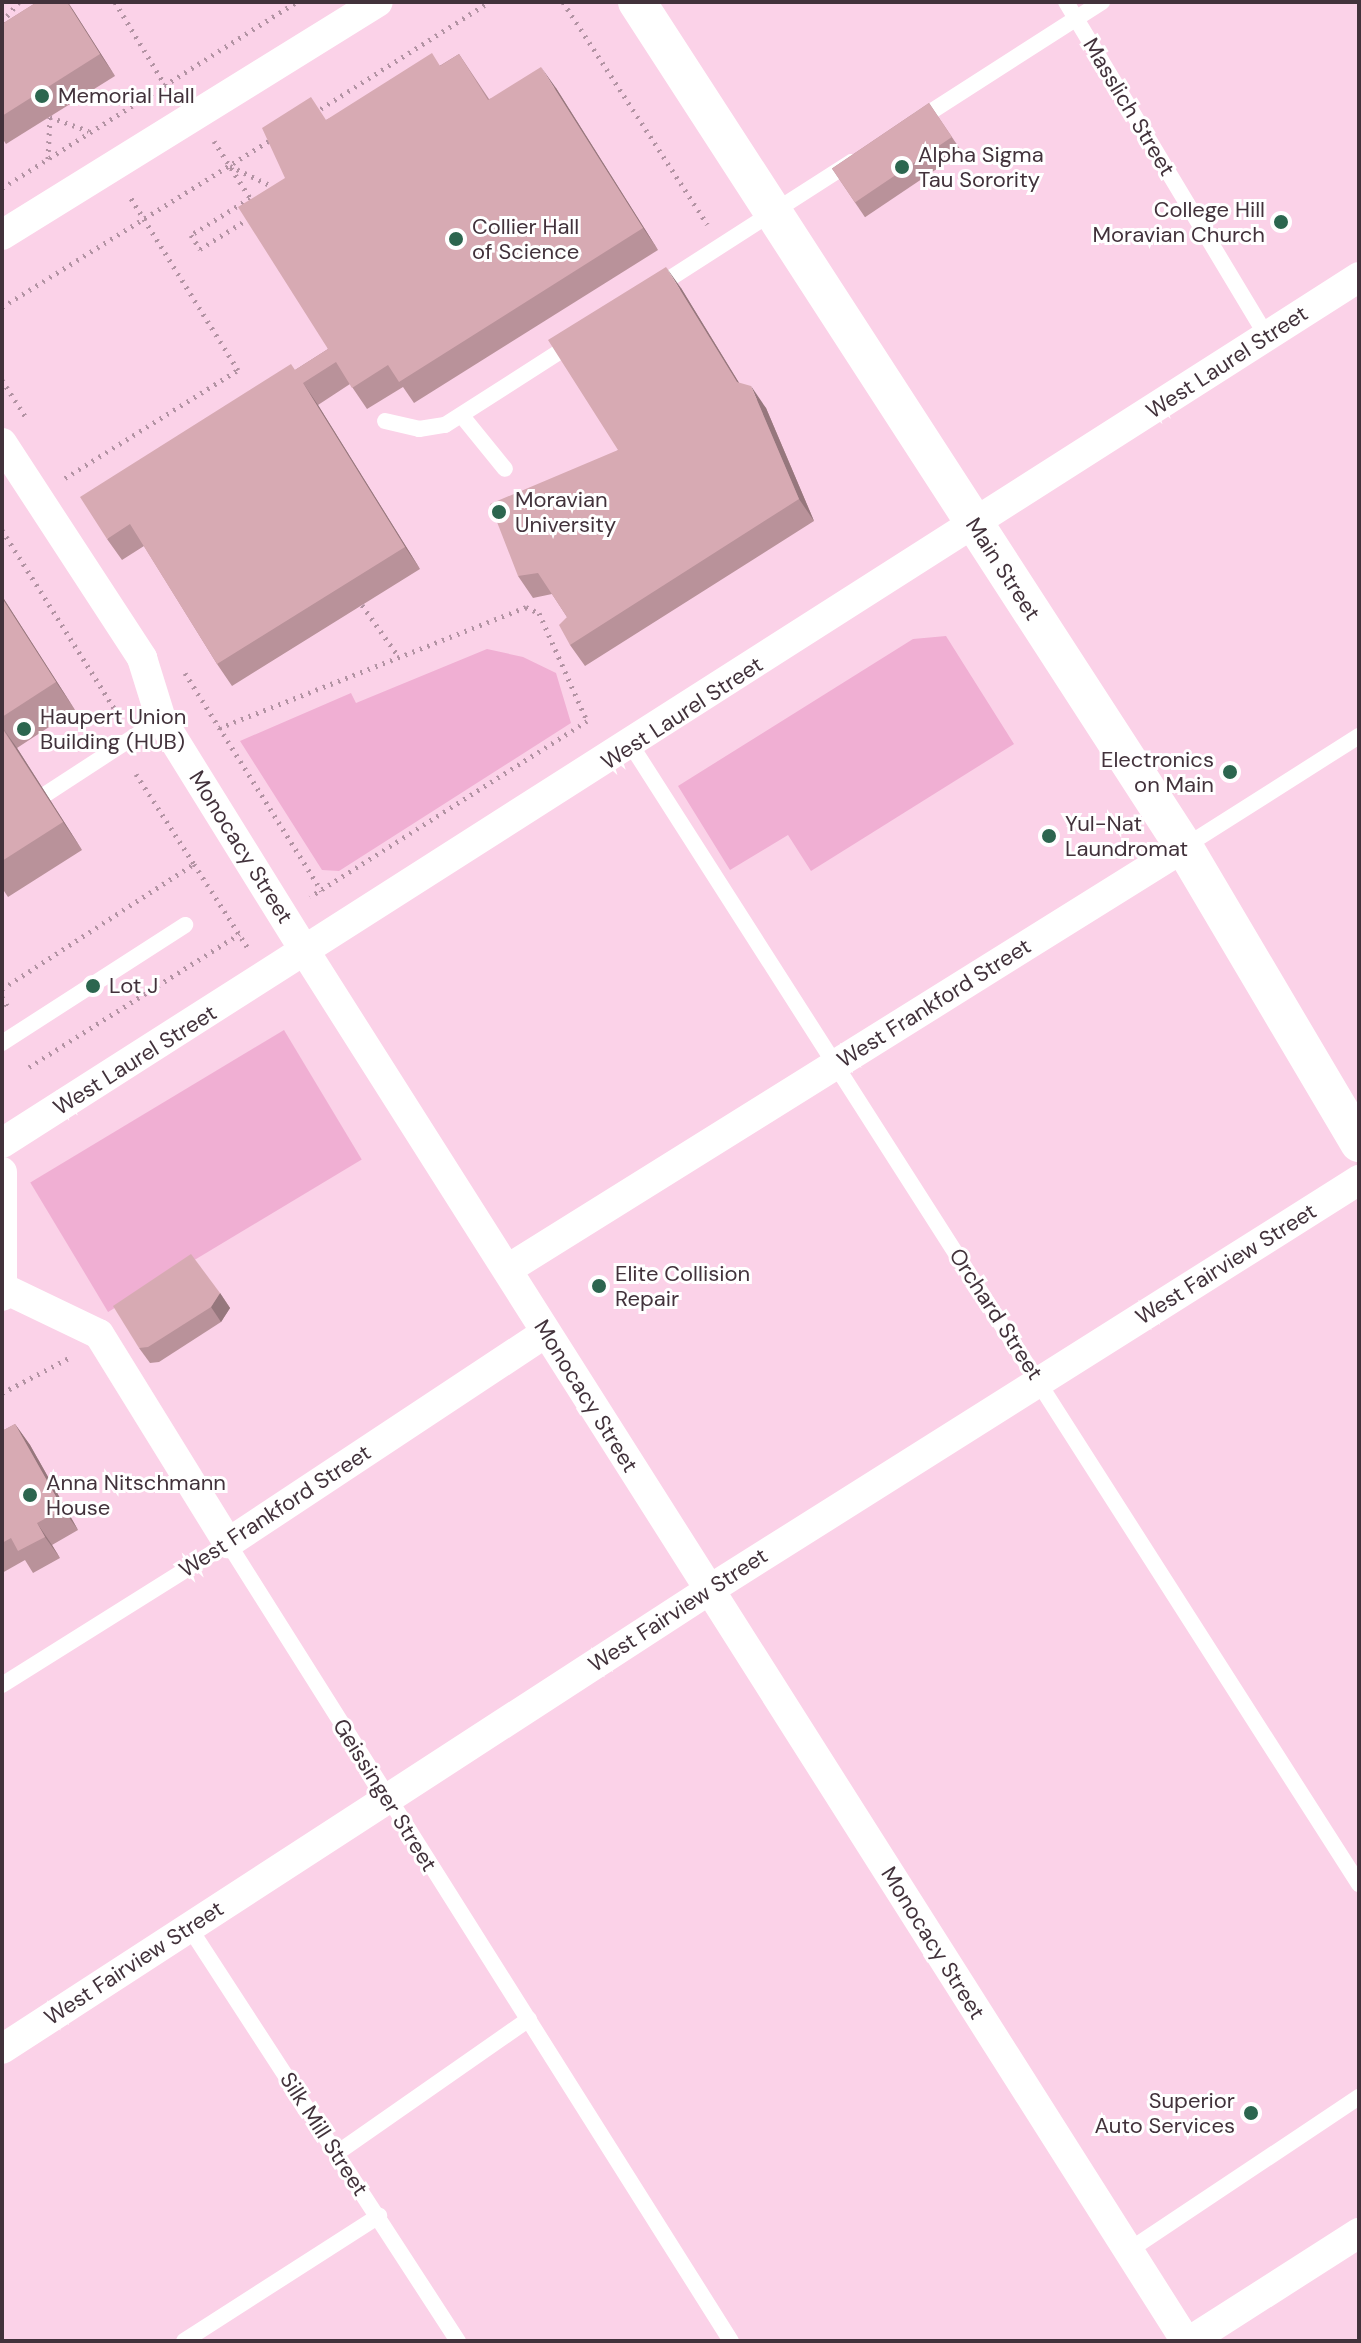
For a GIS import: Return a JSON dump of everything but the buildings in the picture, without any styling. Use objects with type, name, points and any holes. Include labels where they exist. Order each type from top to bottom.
[{"type":"street","points":[[2,235],[378,2]]},
{"type":"street","name":"Main Street","points":[[637,2],[1184,847],[1359,1143]]},
{"type":"street","name":"West Laurel Street","points":[[2,1143],[306,953],[1359,277]]},
{"type":"street","name":"Monocacy Street","points":[[2,443],[142,658],[161,719],[306,953],[1188,2341]]},
{"type":"street","name":"West Frankford Street","points":[[508,1269],[1184,847]]},
{"type":"street","points":[[2,1172],[4,1292]]},
{"type":"street","name":"West Fairview Street","points":[[2,2049],[709,1590],[1359,1180]]},
{"type":"street","name":"Geissinger Street","points":[[4,1292],[99,1334],[228,1543]]},
{"type":"street","name":"West Frankford Street","points":[[228,1543],[545,1333]]},
{"type":"street","points":[[1188,2341],[1359,2233]]},
{"type":"lane","name":"Masslich Street","points":[[1066,2],[1267,336]]},
{"type":"lane","points":[[904,129],[1102,2]]},
{"type":"lane","points":[[642,296],[864,154]]},
{"type":"lane","points":[[385,421],[419,429],[462,416],[591,331]]},
{"type":"lane","points":[[462,416],[505,469]]},
{"type":"lane","points":[[46,794],[161,719]]},
{"type":"lane","name":"West Frankford Street","points":[[1184,847],[1359,736]]},
{"type":"lane","name":"Orchard Street","points":[[631,745],[1359,1884]]},
{"type":"lane","points":[[2,1043],[185,925]]},
{"type":"lane","name":"West Frankford Street","points":[[2,1685],[228,1543]]},
{"type":"lane","name":"Geissinger Street","points":[[228,1543],[731,2341]]},
{"type":"lane","name":"Silk Mill Street","points":[[189,1927],[458,2341]]},
{"type":"lane","points":[[337,2153],[529,2019]]},
{"type":"lane","points":[[1128,2251],[1359,2097]]},
{"type":"lane","points":[[184,2341],[379,2216]]},
{"type":"path","points":[[2,22],[19,2]]},
{"type":"path","points":[[115,2],[165,85],[192,116],[250,198],[191,235],[200,249],[263,209]]},
{"type":"path","points":[[2,188],[296,2]]},
{"type":"path","points":[[307,117],[489,2]]},
{"type":"path","points":[[563,2],[712,231]]},
{"type":"path","points":[[48,159],[50,117],[90,132]]},
{"type":"path","points":[[2,307],[281,133]]},
{"type":"path","points":[[229,166],[288,194]]},
{"type":"path","points":[[65,479],[238,370],[111,167]]},
{"type":"path","points":[[2,530],[116,711]]},
{"type":"path","points":[[362,605],[399,657]]},
{"type":"path","points":[[219,728],[526,607],[539,613],[587,721],[305,899]]},
{"type":"path","points":[[136,774],[194,864]]},
{"type":"path","points":[[29,1067],[239,934]]},
{"type":"path","points":[[2,1393],[78,1353]]},
{"type":"shaded area","points":[[946,636],[1014,744],[811,871],[788,835],[730,870],[678,786],[913,639]]},
{"type":"shaded area","points":[[487,649],[523,657],[556,673],[571,723],[339,871],[322,870],[240,741],[351,693],[356,703]]},
{"type":"shaded area","points":[[284,1030],[362,1159],[108,1312],[30,1182]]},
{"type":"place","name":"Memorial Hall","points":[[42,96]]},
{"type":"place","name":"Alpha Sigma Tau Sorority","points":[[902,167]]},
{"type":"place","name":"College Hill Moravian Church","points":[[1281,222]]},
{"type":"place","name":"Collier Hall of Science","points":[[456,239]]},
{"type":"place","name":"Moravian University","points":[[499,512]]},
{"type":"place","name":"Haupert Union Building (HUB)","points":[[24,729]]},
{"type":"place","name":"Electronics on Main","points":[[1230,772]]},
{"type":"place","name":"Yul-Nat Laundromat","points":[[1049,836]]},
{"type":"place","name":"Lot J","points":[[93,986]]},
{"type":"place","name":"Elite Collision Repair","points":[[599,1286]]},
{"type":"place","name":"Anna Nitschmann House","points":[[30,1495]]},
{"type":"place","name":"Superior Auto Services","points":[[1251,2113]]}]
